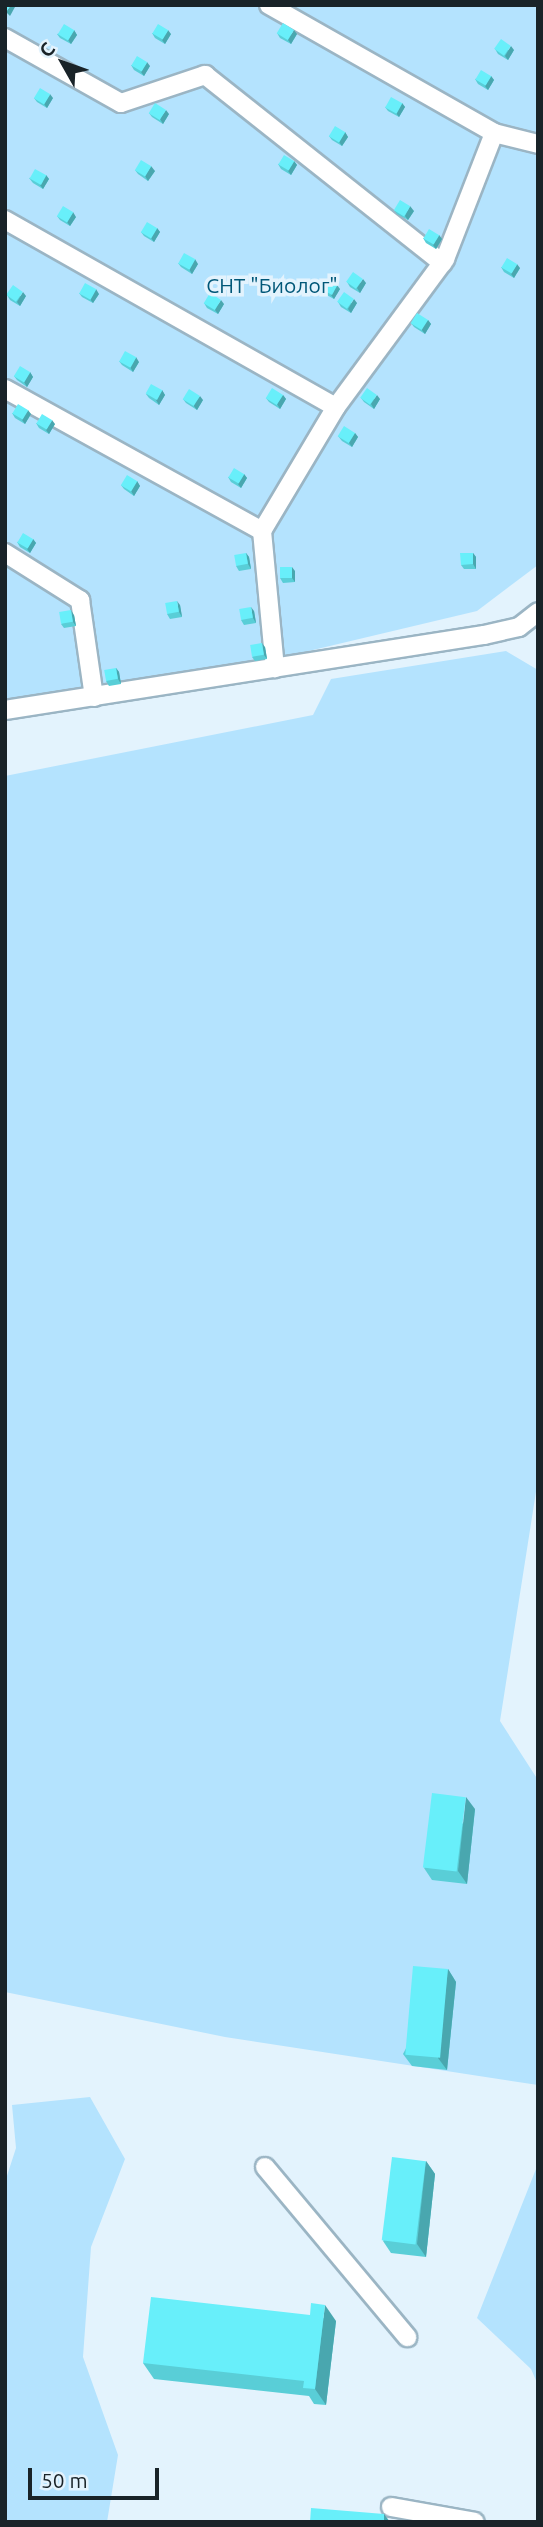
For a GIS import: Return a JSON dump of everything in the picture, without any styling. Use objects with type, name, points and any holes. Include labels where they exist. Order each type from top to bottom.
[{"type":"lane","points":[[268,5],[494,133],[538,144]]},
{"type":"lane","points":[[5,38],[121,103],[205,75],[442,263]]},
{"type":"lane","points":[[275,668],[262,530],[336,407],[442,263],[494,133]]},
{"type":"lane","points":[[5,220],[336,407]]},
{"type":"lane","points":[[5,389],[262,530]]},
{"type":"lane","points":[[5,553],[80,600],[94,697]]},
{"type":"lane","points":[[5,710],[484,635],[519,627],[538,612]]},
{"type":"lane","points":[[265,2167],[407,2337]]},
{"type":"lane","points":[[391,2507],[475,2522]]},
{"type":"green space","name":"СНТ \"Биолог\"","points":[[5,5],[538,5],[538,565],[477,611],[64,709],[5,708]]},
{"type":"green space","points":[[506,651],[538,670],[538,1479],[500,1721],[538,1780],[538,2085],[225,2037],[5,1992],[5,776],[313,715],[331,679]]},
{"type":"green space","points":[[90,2097],[125,2159],[91,2247],[83,2357],[118,2455],[107,2522],[5,2522],[5,2182],[16,2148],[12,2105]]},
{"type":"green space","points":[[538,2164],[538,2385],[531,2369],[477,2318]]},
{"type":"building","points":[[283,23],[294,30],[288,40],[277,33]]},
{"type":"building","points":[[64,24],[74,30],[68,40],[58,34]]},
{"type":"building","points":[[158,24],[168,30],[163,40],[152,33]]},
{"type":"building","points":[[501,39],[511,46],[504,56],[494,49]]},
{"type":"building","points":[[137,56],[147,62],[142,72],[131,65]]},
{"type":"building","points":[[481,70],[491,76],[486,86],[475,79]]},
{"type":"building","points":[[40,88],[50,94],[44,104],[34,98]]},
{"type":"building","points":[[391,97],[402,103],[397,114],[385,107]]},
{"type":"building","points":[[155,103],[166,110],[160,120],[149,113]]},
{"type":"building","points":[[335,126],[345,132],[339,142],[329,136]]},
{"type":"building","points":[[284,155],[294,161],[289,171],[278,164]]},
{"type":"building","points":[[141,160],[151,166],[145,176],[135,170]]},
{"type":"building","points":[[35,169],[46,175],[41,185],[30,179]]},
{"type":"building","points":[[400,200],[410,206],[404,216],[394,210]]},
{"type":"building","points":[[63,206],[73,212],[67,222],[57,216]]},
{"type":"building","points":[[147,222],[157,228],[151,238],[141,232]]},
{"type":"building","points":[[429,229],[439,235],[434,245],[423,238]]},
{"type":"building","points":[[184,253],[195,259],[190,270],[178,263]]},
{"type":"building","points":[[507,258],[517,264],[512,274],[501,267]]},
{"type":"building","points":[[353,272],[363,279],[356,289],[346,282]]},
{"type":"building","points":[[326,279],[337,285],[332,295],[321,289]]},
{"type":"building","points":[[85,283],[96,289],[91,300],[79,293]]},
{"type":"building","points":[[13,285],[23,292],[16,302],[6,295]]},
{"type":"building","points":[[344,292],[354,299],[347,309],[337,302]]},
{"type":"building","points":[[210,293],[221,300],[215,310],[204,303]]},
{"type":"building","points":[[417,313],[428,320],[422,330],[411,323]]},
{"type":"building","points":[[125,351],[136,357],[131,368],[119,361]]},
{"type":"building","points":[[20,366],[30,372],[24,382],[14,376]]},
{"type":"building","points":[[151,384],[162,390],[157,400],[146,394]]},
{"type":"building","points":[[272,388],[283,395],[277,405],[266,398]]},
{"type":"building","points":[[367,388],[377,395],[370,405],[360,398]]},
{"type":"building","points":[[189,389],[200,396],[194,406],[183,399]]},
{"type":"building","points":[[18,404],[28,410],[23,420],[12,413]]},
{"type":"building","points":[[42,414],[52,420],[47,430],[36,423]]},
{"type":"building","points":[[344,426],[355,433],[349,443],[338,436]]},
{"type":"building","points":[[234,468],[244,474],[239,484],[228,477]]},
{"type":"building","points":[[127,475],[137,481],[131,491],[121,485]]},
{"type":"building","points":[[23,533],[33,539],[28,549],[17,542]]},
{"type":"building","points":[[246,553],[248,564],[236,566],[234,555]]},
{"type":"building","points":[[460,553],[473,553],[473,564],[461,565]]},
{"type":"building","points":[[280,567],[292,567],[292,578],[280,578]]},
{"type":"building","points":[[177,601],[179,612],[167,614],[165,603]]},
{"type":"building","points":[[251,607],[253,618],[241,620],[239,609]]},
{"type":"building","points":[[71,610],[73,622],[61,624],[59,612]]},
{"type":"building","points":[[262,643],[264,655],[252,657],[250,645]]},
{"type":"building","points":[[116,668],[118,679],[106,681],[104,670]]},
{"type":"building","points":[[432,1793],[466,1797],[457,1872],[423,1867]]},
{"type":"building","points":[[413,1966],[448,1969],[440,2058],[405,2055]]},
{"type":"building","points":[[392,2157],[426,2161],[416,2245],[382,2240]]},
{"type":"building","points":[[151,2297],[310,2315],[311,2303],[325,2305],[315,2389],[303,2388],[304,2381],[143,2363]]},
{"type":"building","points":[[311,2508],[384,2514],[384,2522],[310,2522]]}]
